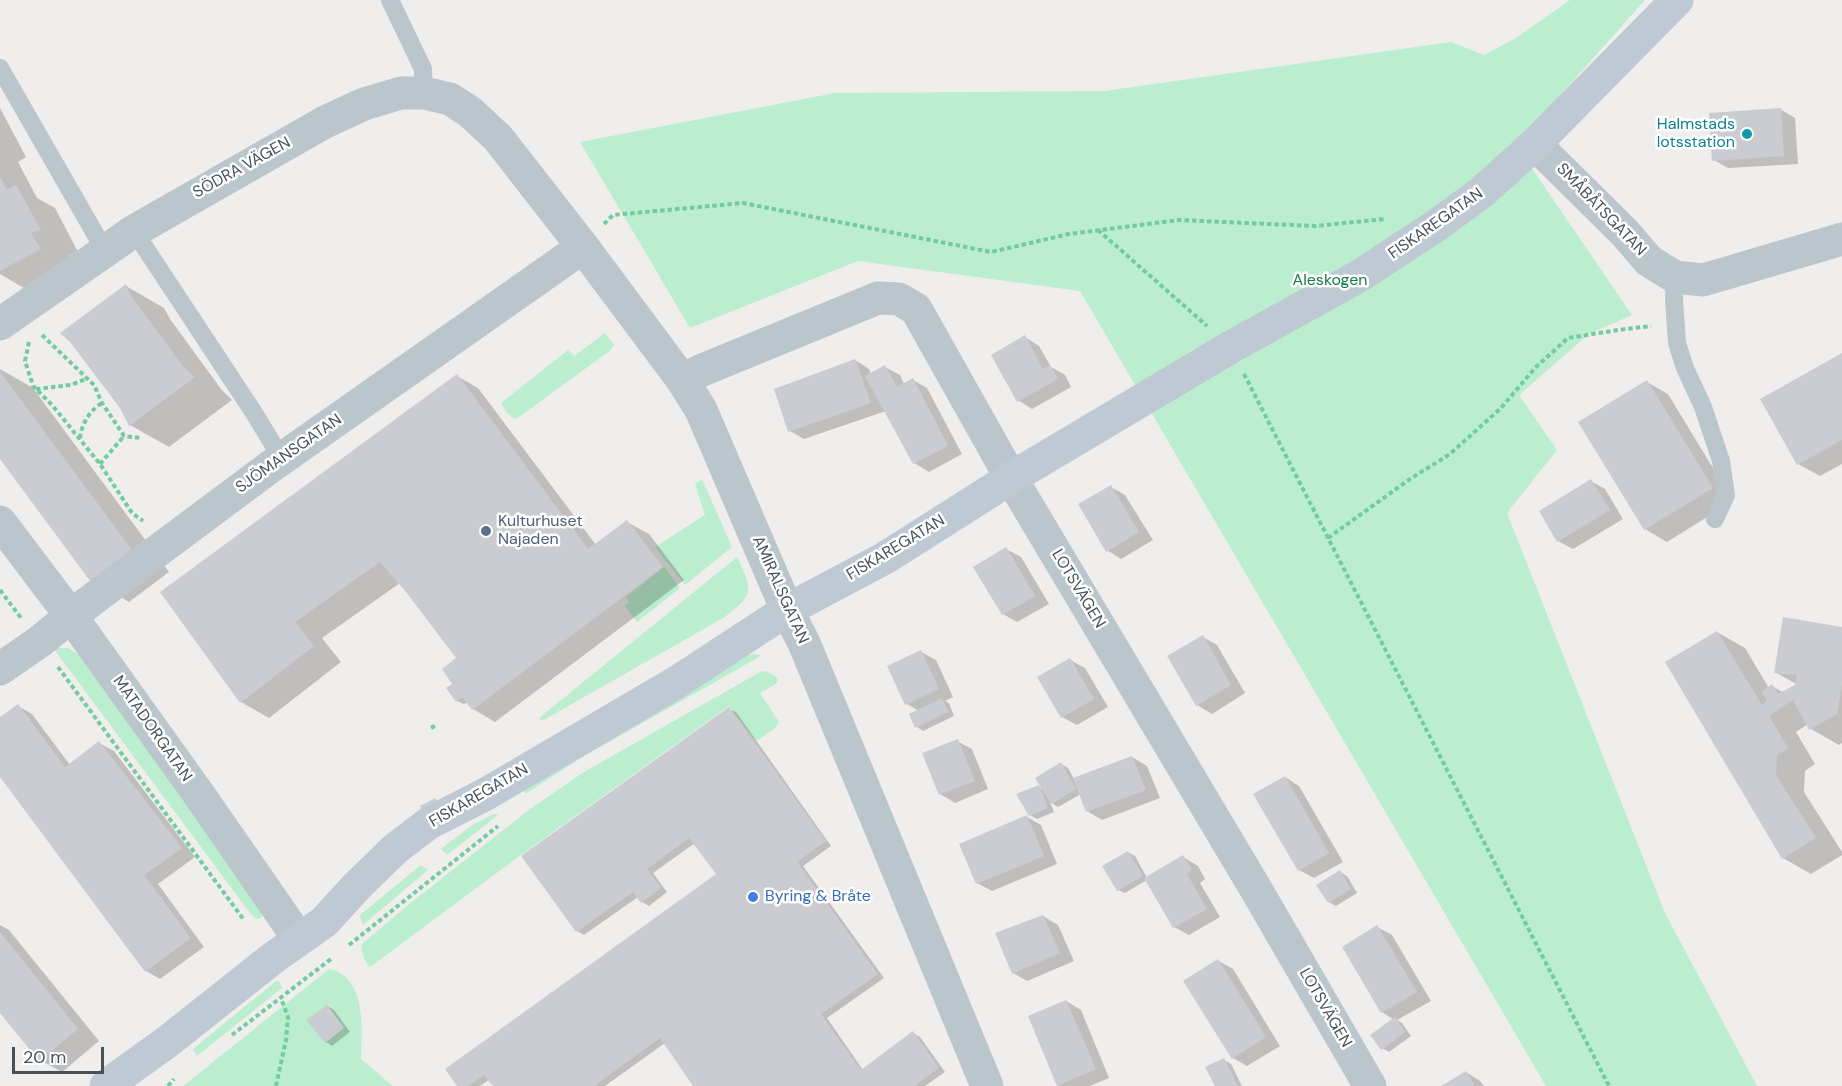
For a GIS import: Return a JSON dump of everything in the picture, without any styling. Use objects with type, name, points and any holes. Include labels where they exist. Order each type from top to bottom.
[{"type":"street","name":"FISKAREGATAN","points":[[106,1086],[167,1042],[298,939],[324,922],[395,849],[429,824],[486,794],[677,682],[788,610],[885,558],[1011,478],[1231,347],[1362,275],[1428,231],[1482,192],[1535,144],[1677,0]]},
{"type":"street","name":"SÖDRA VÄGEN","points":[[0,324],[134,231],[335,117],[364,104],[401,93],[424,93],[450,99],[470,112],[498,138]]},
{"type":"street","name":"AMIRALSGATAN","points":[[498,138],[583,246],[684,381],[701,410],[817,675],[987,1086]]},
{"type":"street","name":"SMÅBÅTSGATAN","points":[[1535,144],[1625,233],[1649,261],[1675,277],[1703,280],[1842,239]]},
{"type":"street","name":"SJÖMANSGATAN","points":[[0,669],[282,459],[583,246]]},
{"type":"street","name":"LOTSVÄGEN","points":[[684,381],[700,371],[878,298],[900,299],[916,309],[1011,478],[1257,891],[1370,1086]]},
{"type":"street","name":"MATADORGATAN","points":[[0,522],[71,616],[298,939]]},
{"type":"lane","points":[[390,0],[423,69],[424,93]]},
{"type":"lane","points":[[0,68],[105,251]]},
{"type":"lane","points":[[134,231],[282,459]]},
{"type":"lane","points":[[1675,277],[1677,343],[1685,368],[1703,407],[1721,461],[1726,495],[1715,519]]},
{"type":"path","points":[[583,246],[613,215],[743,203],[991,252],[1068,234],[1179,220],[1315,226],[1395,218]]},
{"type":"path","points":[[1098,230],[1231,347],[1609,1086]]},
{"type":"path","points":[[1328,538],[1410,479],[1450,454],[1501,408],[1535,368],[1568,338],[1654,326]]},
{"type":"path","points":[[41,334],[94,385],[102,404],[124,436],[141,438]]},
{"type":"path","points":[[30,338],[25,362],[33,386],[100,464],[132,513],[171,541]]},
{"type":"path","points":[[36,389],[71,385],[88,378]]},
{"type":"path","points":[[80,439],[81,429],[95,407],[102,404]]},
{"type":"path","points":[[100,464],[124,436]]},
{"type":"path","points":[[0,590],[24,622]]},
{"type":"path","points":[[54,663],[248,926]]},
{"type":"path","points":[[431,728],[436,725]]},
{"type":"path","points":[[276,1086],[286,1040],[288,1017],[281,998]]},
{"type":"green space","name":"Aleskogen","points":[[1570,0],[1645,0],[1516,145],[1632,315],[1589,334],[1519,395],[1557,450],[1507,513],[1665,913],[1757,1086],[1546,1086],[1080,291],[858,261],[690,328],[580,142],[835,93],[1104,91],[1451,42],[1484,55],[1516,38]]},
{"type":"green space","points":[[605,333],[614,345],[611,350],[519,417],[515,419],[507,413],[501,403],[568,350],[574,356]]},
{"type":"green space","points":[[702,479],[732,547],[685,585],[655,547],[705,515],[695,484]]},
{"type":"green space","points":[[737,557],[746,577],[748,591],[746,597],[733,610],[723,618],[542,721],[539,718]]},
{"type":"green space","points":[[664,567],[680,588],[637,622],[625,606],[629,602],[626,597]]},
{"type":"green space","points":[[53,648],[68,648],[78,654],[173,781],[265,912],[260,919],[256,919],[250,913]]},
{"type":"green space","points":[[760,655],[581,758],[530,791],[526,793],[518,788],[743,656]]},
{"type":"green space","points":[[762,671],[772,674],[778,680],[776,684],[760,693],[779,722],[775,728],[755,740],[729,706],[370,967],[368,965],[362,953],[362,944],[530,809],[584,772]]},
{"type":"green space","points":[[494,814],[498,815],[447,855],[441,849],[472,825]]},
{"type":"green space","points":[[421,865],[428,870],[363,925],[361,914]]},
{"type":"green space","points":[[329,969],[341,974],[350,982],[356,993],[360,1006],[361,1059],[393,1086],[183,1086]]},
{"type":"green space","points":[[276,981],[279,981],[282,988],[197,1056],[193,1049]]},
{"type":"building","name":"Halmstads lotsstation","points":[[1781,108],[1784,156],[1712,161],[1709,113]]},
{"type":"building","points":[[0,177],[7,190],[16,185],[41,230],[31,233],[41,249],[0,271]]},
{"type":"building","points":[[126,284],[131,296],[182,365],[195,377],[129,426],[120,408],[70,342],[60,333]]},
{"type":"building","points":[[1025,335],[1043,369],[1050,365],[1058,379],[1017,402],[991,355]]},
{"type":"building","points":[[1842,353],[1842,440],[1797,465],[1760,399]]},
{"type":"building","points":[[855,359],[871,403],[788,432],[774,389]]},
{"type":"building","points":[[885,365],[897,387],[913,378],[948,446],[913,464],[865,376]]},
{"type":"building","points":[[0,372],[132,550],[90,581],[0,459]]},
{"type":"building","name":"Kulturhuset Najaden","points":[[457,374],[588,549],[627,520],[663,567],[472,710],[462,697],[456,702],[446,688],[452,684],[442,669],[456,658],[380,562],[295,622],[314,646],[240,703],[160,592]]},
{"type":"building","points":[[1647,380],[1713,488],[1644,530],[1578,422]]},
{"type":"building","points":[[1591,479],[1610,510],[1557,542],[1539,511]]},
{"type":"building","points":[[1111,485],[1139,532],[1106,552],[1078,504]]},
{"type":"building","points":[[1006,547],[1035,596],[1002,615],[973,567]]},
{"type":"building","points":[[1783,617],[1842,627],[1842,685],[1837,714],[1809,730],[1793,700],[1769,716],[1788,748],[1777,755],[1776,775],[1816,838],[1782,859],[1665,662],[1717,631],[1762,705],[1767,700],[1761,692],[1772,684],[1778,694],[1795,685],[1797,675],[1774,673]]},
{"type":"building","points":[[1203,635],[1231,685],[1196,706],[1167,656]]},
{"type":"building","points":[[921,650],[939,689],[905,705],[887,666]]},
{"type":"building","points":[[1070,658],[1094,699],[1061,718],[1037,677]]},
{"type":"building","points":[[942,698],[948,712],[915,728],[909,714]]},
{"type":"building","points":[[18,704],[65,767],[99,741],[182,848],[144,875],[191,938],[145,972],[0,777],[0,717]]},
{"type":"building","name":"Byring & Bråte","points":[[729,707],[826,841],[797,862],[878,974],[821,1014],[861,1070],[913,1031],[939,1068],[914,1086],[693,1086],[660,1038],[594,1086],[493,1086],[484,1075],[468,1086],[457,1086],[445,1069],[716,874],[689,838],[647,869],[661,888],[641,903],[633,892],[576,932],[521,856]]},
{"type":"building","points":[[958,739],[975,781],[939,795],[922,753]]},
{"type":"building","points":[[1132,756],[1146,790],[1086,812],[1073,778]]},
{"type":"building","points":[[1061,762],[1076,789],[1051,804],[1035,778]]},
{"type":"building","points":[[1285,776],[1329,853],[1298,871],[1253,794]]},
{"type":"building","points":[[1039,785],[1048,808],[1029,816],[1016,794]]},
{"type":"building","points":[[435,798],[438,804],[423,812],[420,806]]},
{"type":"building","points":[[1027,815],[1044,856],[976,884],[959,844]]},
{"type":"building","points":[[1128,851],[1143,876],[1117,891],[1102,866]]},
{"type":"building","points":[[1183,855],[1192,870],[1187,874],[1207,909],[1173,928],[1144,878]]},
{"type":"building","points":[[1340,870],[1351,889],[1328,903],[1316,885]]},
{"type":"building","points":[[1043,915],[1060,953],[1012,974],[995,933]]},
{"type":"building","points":[[1377,925],[1417,992],[1381,1013],[1342,947]]},
{"type":"building","points":[[0,932],[78,1029],[39,1061],[0,1013]]},
{"type":"building","points":[[1218,959],[1266,1037],[1232,1059],[1183,981]]},
{"type":"building","points":[[1066,1000],[1096,1069],[1057,1086],[1028,1016]]},
{"type":"building","points":[[327,1005],[344,1028],[325,1043],[306,1020]]},
{"type":"building","points":[[1395,1017],[1405,1032],[1381,1050],[1370,1035]]},
{"type":"building","points":[[1224,1058],[1238,1086],[1215,1086],[1205,1067]]},
{"type":"building","points":[[1466,1071],[1475,1086],[1441,1086]]},
{"type":"place","name":"Halmstads lotsstation","points":[[1747,134]]},
{"type":"place","name":"Kulturhuset Najaden","points":[[486,531]]},
{"type":"place","name":"Byring & Bråte","points":[[753,897]]}]
